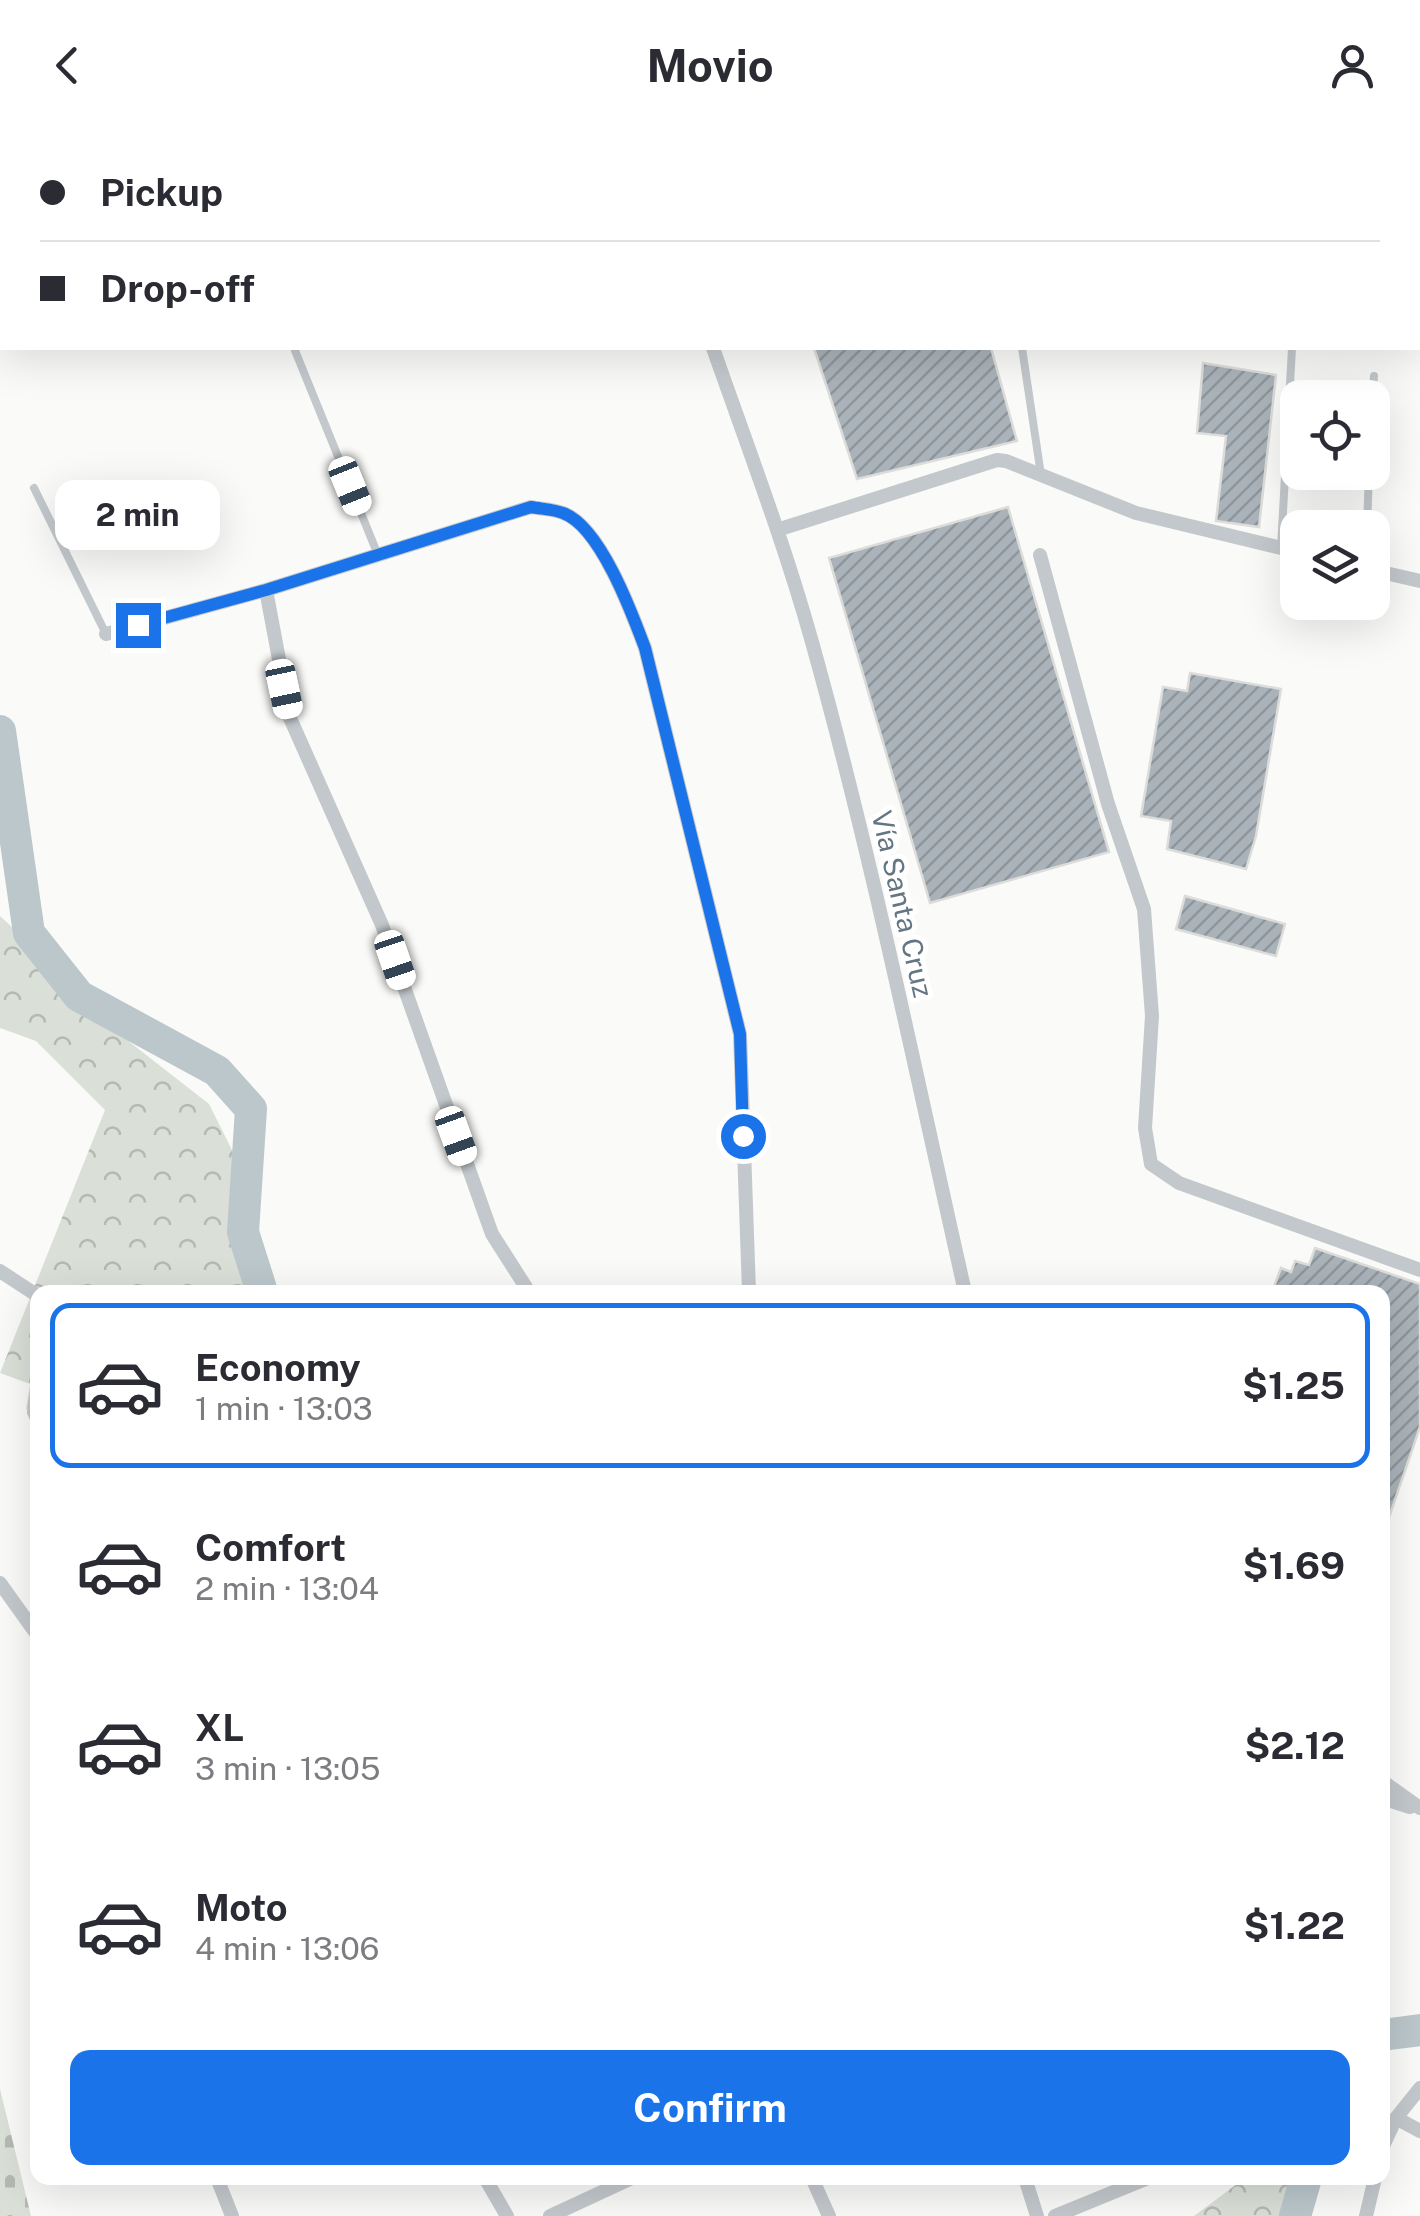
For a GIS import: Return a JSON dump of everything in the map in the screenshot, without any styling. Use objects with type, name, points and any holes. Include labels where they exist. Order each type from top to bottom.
[{"type":"street","name":"Vía Santa Cruz","points":[[713,350],[778,530],[812,640],[878,896],[963,1285]]},
{"type":"street","points":[[778,530],[998,460],[1136,514],[1280,548]]},
{"type":"street","points":[[106,634],[266,590],[531,507],[566,513],[592,538],[624,593],[645,648],[740,1034],[749,1285]]},
{"type":"street","points":[[1040,555],[1108,804],[1144,909],[1152,1016],[1146,1128],[1151,1164],[1180,1182],[1420,1270]]},
{"type":"street","points":[[1390,574],[1420,581]]},
{"type":"street","points":[[266,590],[290,718],[382,926],[492,1234],[525,1285]]},
{"type":"street","points":[[0,1271],[30,1291]]},
{"type":"street","points":[[0,1583],[30,1625]]},
{"type":"street","points":[[1390,1787],[1420,1809]]},
{"type":"street","points":[[1390,1800],[1420,1809]]},
{"type":"street","points":[[1390,2131],[1420,2088]]},
{"type":"street","points":[[1396,2118],[1420,2132]]},
{"type":"street","points":[[220,2185],[232,2216]]},
{"type":"street","points":[[489,2185],[507,2216]]},
{"type":"street","points":[[550,2216],[617,2185]]},
{"type":"street","points":[[815,2185],[829,2216]]},
{"type":"street","points":[[1027,2185],[1037,2216]]},
{"type":"street","points":[[1054,2216],[1131,2185]]},
{"type":"street","points":[[1366,2216],[1373,2185]]},
{"type":"lane","points":[[295,350],[378,555]]},
{"type":"lane","points":[[1022,350],[1041,475]]},
{"type":"lane","points":[[1283,510],[1292,350]]},
{"type":"lane","points":[[1374,376],[1374,380]]},
{"type":"lane","points":[[34,488],[106,634]]},
{"type":"green space","points":[[0,916],[29,943],[54,983],[209,1104],[238,1162],[243,1259],[249,1285],[35,1285],[105,1110],[36,1041],[0,1028]]},
{"type":"green space","points":[[30,1298],[30,1384],[0,1373]]},
{"type":"green space","points":[[0,2089],[31,2216],[0,2216]]},
{"type":"green space","points":[[1236,2185],[1297,2185],[1288,2216],[1194,2216]]},
{"type":"building","points":[[815,350],[992,350],[1017,441],[857,479]]},
{"type":"building","points":[[1203,363],[1276,375],[1259,527],[1216,521],[1226,436],[1197,433]]},
{"type":"building","points":[[1008,507],[1109,852],[930,903],[829,558]]},
{"type":"building","points":[[1190,673],[1281,689],[1256,836],[1246,869],[1167,849],[1171,821],[1141,816],[1163,687],[1187,691]]},
{"type":"building","points":[[1185,896],[1285,924],[1276,956],[1176,929]]},
{"type":"building","points":[[1315,1248],[1420,1284],[1420,1427],[1390,1514],[1390,1285],[1275,1285],[1281,1268],[1291,1272],[1295,1261],[1309,1265]]},
{"type":"waterway","points":[[0,731],[29,933],[79,996],[217,1071],[251,1109],[243,1232],[260,1285]]},
{"type":"waterway","points":[[1390,2034],[1420,2030]]},
{"type":"waterway","points":[[1295,2216],[1304,2185]]},
{"type":"route","points":[[138,625],[266,590],[531,507],[566,513],[592,538],[624,593],[645,648],[740,1034],[743,1136]]}]
